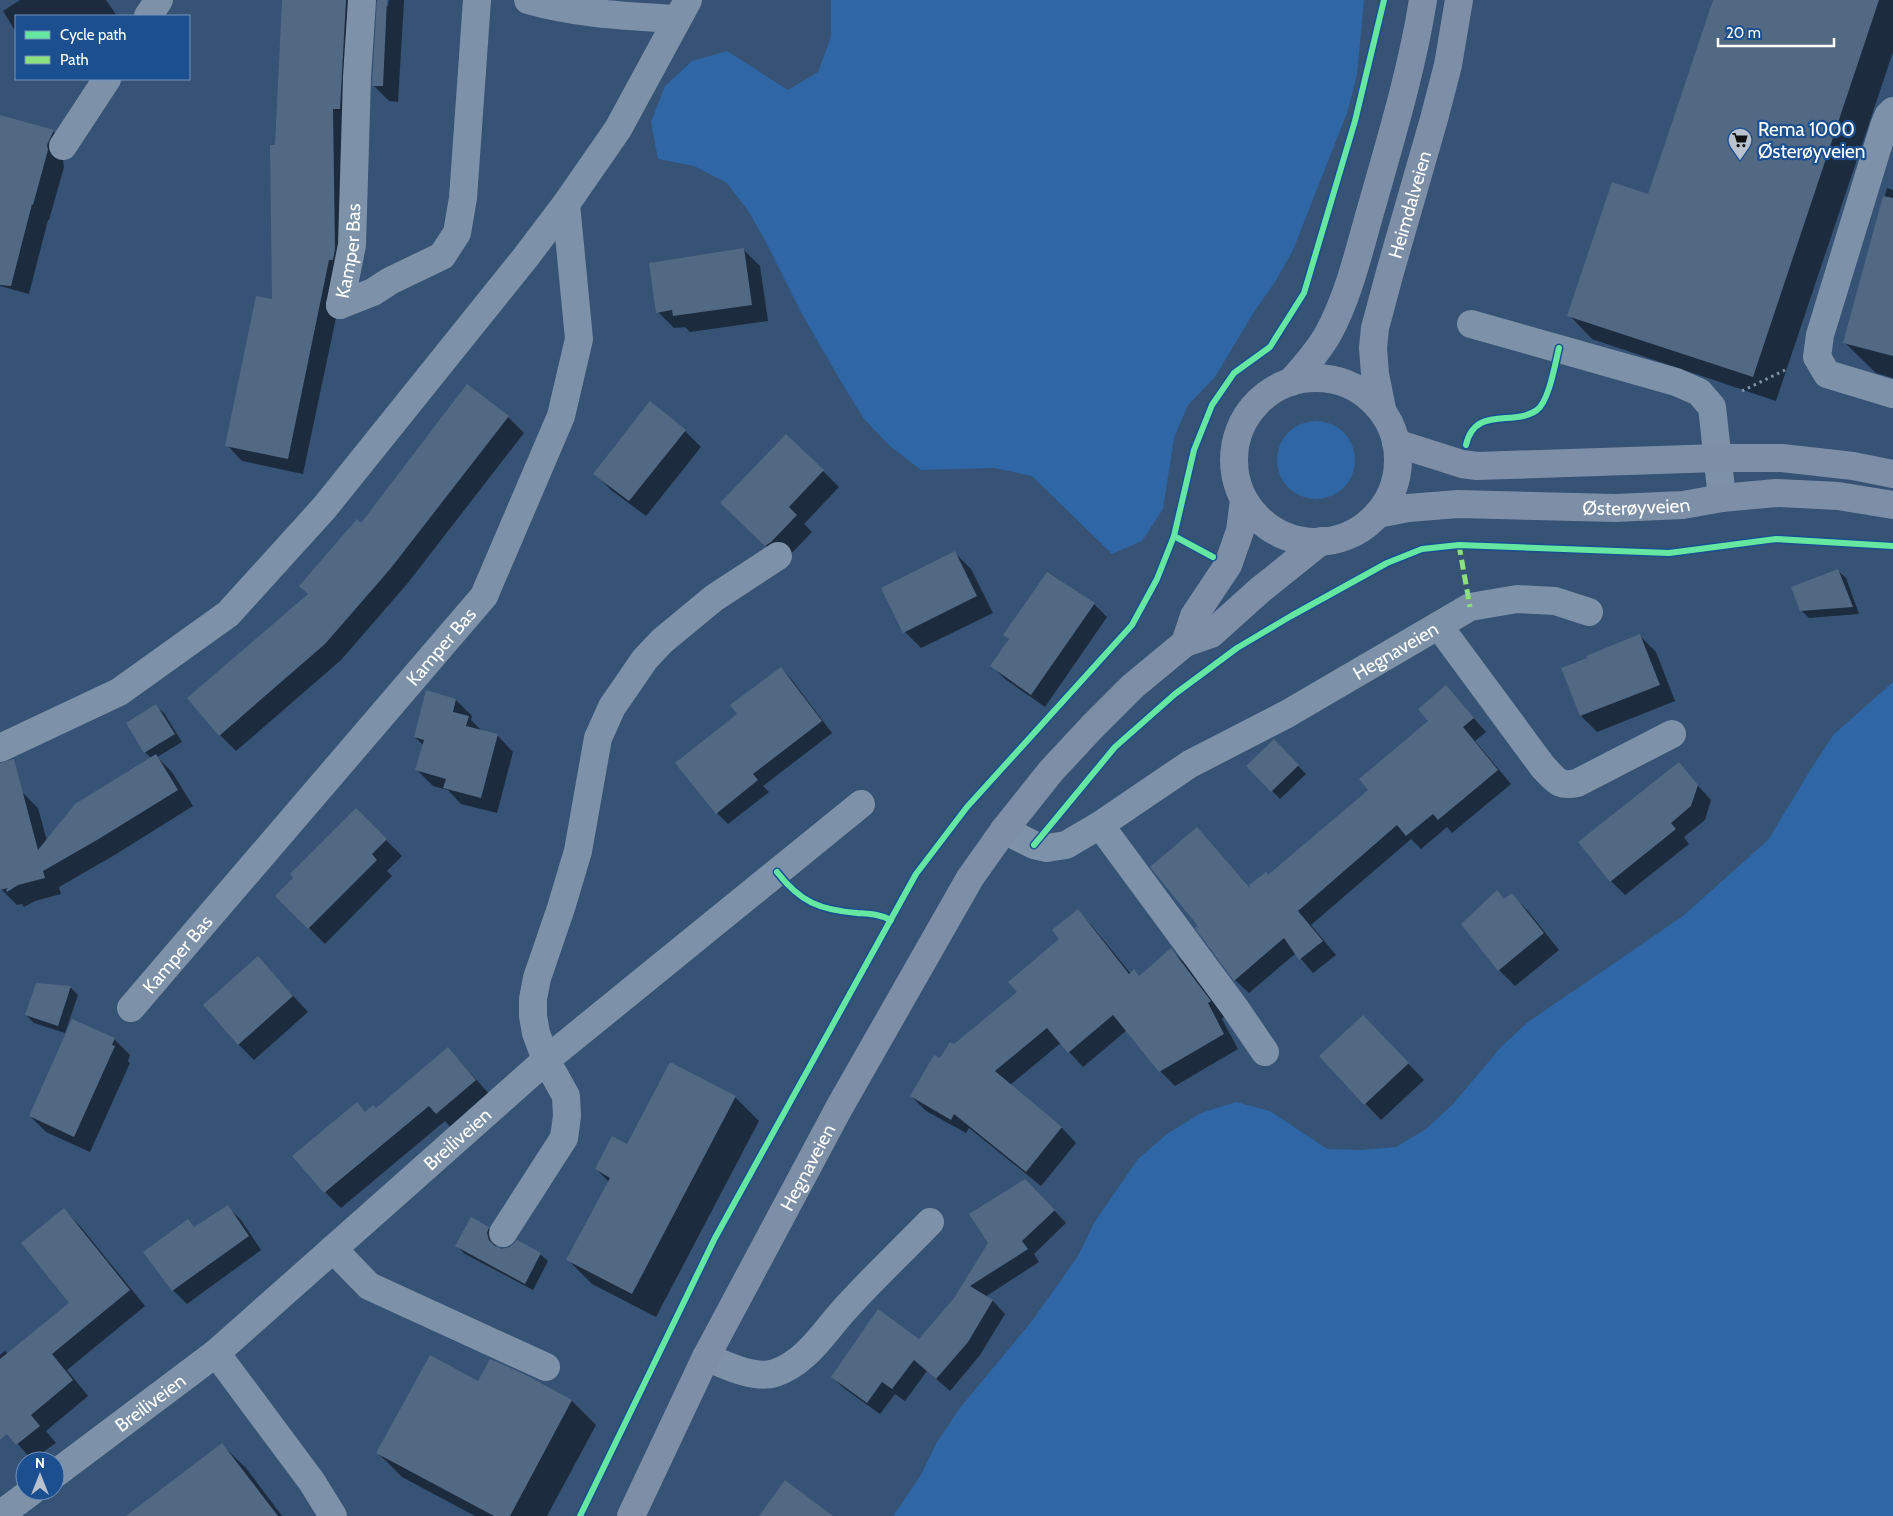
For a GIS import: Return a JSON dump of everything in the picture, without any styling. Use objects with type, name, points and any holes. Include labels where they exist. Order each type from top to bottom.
[{"type":"main road","name":"Heimdalveien","points":[[1290,382],[1314,356],[1339,312],[1408,77],[1423,0]]},
{"type":"main road","name":"Heimdalveien","points":[[1382,409],[1375,374],[1375,328],[1434,119],[1448,64],[1459,0]]},
{"type":"main road","points":[[1306,378],[1322,378],[1339,381],[1366,394],[1382,409],[1396,443],[1398,467],[1396,480],[1378,514],[1362,528],[1343,538],[1321,541],[1288,536],[1277,532],[1262,522],[1244,500],[1235,466],[1236,448],[1240,431],[1257,404],[1270,393],[1290,382],[1306,378]]},
{"type":"main road","points":[[1396,443],[1462,464],[1477,466],[1718,458],[1782,458],[1822,461],[1893,474]]},
{"type":"main road","name":"Østerøyveien","points":[[1378,514],[1408,508],[1458,504],[1615,508],[1683,505],[1722,498],[1776,493],[1838,496],[1893,505]]},
{"type":"main road","points":[[1185,643],[1194,616],[1228,565],[1240,531],[1244,500]]},
{"type":"main road","name":"Hegnaveien","points":[[631,1516],[706,1357],[840,1108],[970,878],[1004,830],[1051,771],[1133,686],[1185,643],[1211,634],[1260,590],[1321,541]]},
{"type":"street","points":[[149,15],[159,0]]},
{"type":"street","name":"Kamper Bas","points":[[362,0],[357,77],[352,245],[340,305],[373,292],[390,281],[442,256],[457,233],[463,198],[477,0]]},
{"type":"street","points":[[528,0],[551,6],[611,16],[682,10]]},
{"type":"street","points":[[0,748],[119,692],[228,614],[325,507],[519,266],[566,204],[618,129],[682,10]]},
{"type":"street","points":[[63,146],[106,80]]},
{"type":"street","points":[[1893,111],[1888,116],[1878,145],[1820,335],[1817,357],[1827,374],[1893,394]]},
{"type":"street","name":"Kamper Bas","points":[[131,1008],[484,596],[561,416],[580,339],[566,204]]},
{"type":"street","points":[[1471,324],[1676,382],[1699,392],[1712,406],[1722,498]]},
{"type":"street","points":[[503,1232],[564,1138],[567,1116],[566,1096],[546,1060],[536,1033],[533,999],[537,978],[561,908],[578,850],[598,738],[612,707],[645,659],[662,641],[714,598],[778,556]]},
{"type":"street","points":[[1439,626],[1470,607],[1517,600],[1555,601],[1589,612]]},
{"type":"street","name":"Hegnaveien","points":[[1004,830],[1034,845],[1047,848],[1066,845],[1100,825],[1190,764],[1287,714],[1439,626],[1543,767],[1560,784],[1577,783],[1672,734]]},
{"type":"street","name":"Breiliveien","points":[[65,1466],[216,1353],[546,1060],[861,804]]},
{"type":"street","points":[[1100,825],[1235,1008],[1265,1052]]},
{"type":"street","points":[[706,1357],[743,1373],[774,1374],[789,1367],[810,1350],[845,1309],[930,1222]]},
{"type":"street","points":[[333,1249],[369,1286],[546,1367]]},
{"type":"street","points":[[216,1353],[312,1482],[333,1516]]},
{"type":"street","points":[[0,1515],[19,1501]]},
{"type":"path","points":[[1712,406],[1775,374],[1817,357]]},
{"type":"shaded area","points":[[831,0],[1364,0],[1357,75],[1347,113],[1293,250],[1215,377],[1188,405],[1174,438],[1163,509],[1142,541],[1112,554],[1032,476],[994,468],[921,470],[891,447],[864,419],[802,314],[749,212],[727,183],[694,166],[658,159],[651,122],[665,86],[692,61],[727,51],[788,90],[818,72],[831,37]]},
{"type":"shaded area","points":[[1316,421],[1331,424],[1344,432],[1352,445],[1355,460],[1352,475],[1344,488],[1331,496],[1316,499],[1301,496],[1288,488],[1280,475],[1277,460],[1280,445],[1288,432],[1301,424]]},
{"type":"shaded area","points":[[1893,682],[1893,1516],[893,1516],[921,1475],[937,1442],[959,1409],[1032,1321],[1078,1256],[1094,1223],[1138,1159],[1167,1134],[1201,1113],[1236,1102],[1270,1111],[1327,1149],[1361,1150],[1396,1147],[1426,1129],[1453,1104],[1501,1047],[1528,1022],[1683,916],[1768,840],[1834,734]]},
{"type":"building","points":[[282,0],[346,0],[340,109],[333,109],[335,249],[333,260],[329,260],[288,459],[225,446],[256,296],[272,299],[270,145],[275,145]]},
{"type":"building","points":[[377,0],[387,0],[383,86],[372,86]]},
{"type":"building","points":[[1713,0],[1879,0],[1753,377],[1567,316],[1612,182],[1648,194]]},
{"type":"building","points":[[0,115],[54,130],[47,145],[48,150],[11,286],[0,285]]},
{"type":"building","points":[[1883,196],[1893,198],[1893,356],[1843,343]]},
{"type":"building","points":[[744,248],[752,305],[673,316],[672,310],[656,313],[649,263]]},
{"type":"building","points":[[467,384],[509,416],[391,568],[325,644],[219,736],[187,698],[308,594],[299,586],[357,519],[361,523]]},
{"type":"building","points":[[650,401],[686,430],[629,501],[593,474]]},
{"type":"building","points":[[786,434],[824,470],[789,507],[797,515],[765,546],[720,503]]},
{"type":"building","points":[[955,551],[977,596],[903,633],[881,588]]},
{"type":"building","points":[[1838,569],[1853,607],[1800,611],[1791,587]]},
{"type":"building","points":[[1047,572],[1095,603],[1031,695],[990,666],[1009,639],[1003,635]]},
{"type":"building","points":[[1640,634],[1660,685],[1580,716],[1561,668]]},
{"type":"building","points":[[781,667],[822,721],[753,774],[758,780],[716,814],[675,763],[737,714],[730,705]]},
{"type":"building","points":[[1446,685],[1474,718],[1463,727],[1498,770],[1438,820],[1433,814],[1406,836],[1397,825],[1298,911],[1323,941],[1299,960],[1284,938],[1234,981],[1195,928],[1198,926],[1150,867],[1197,827],[1250,888],[1249,885],[1266,872],[1268,875],[1368,790],[1359,779],[1428,721],[1418,709]]},
{"type":"building","points":[[426,690],[456,699],[453,712],[469,716],[466,726],[498,734],[481,798],[443,788],[446,779],[415,770],[424,740],[414,737]]},
{"type":"building","points":[[156,704],[175,734],[144,753],[126,723]]},
{"type":"building","points":[[1274,739],[1299,765],[1271,792],[1246,766]]},
{"type":"building","points":[[156,754],[178,790],[43,871],[45,878],[18,885],[7,892],[8,888],[0,890],[0,763],[14,759],[38,850],[75,804]]},
{"type":"building","points":[[1679,762],[1698,785],[1691,806],[1671,823],[1676,829],[1610,882],[1578,842]]},
{"type":"building","points":[[356,808],[387,839],[372,854],[377,860],[308,929],[275,896],[293,878],[290,874]]},
{"type":"building","points":[[1497,890],[1504,899],[1512,893],[1544,933],[1498,971],[1461,924]]},
{"type":"building","points":[[1078,909],[1129,974],[1134,969],[1139,976],[1171,948],[1211,1001],[1208,1003],[1224,1034],[1159,1072],[1113,1015],[1068,1053],[1047,1028],[995,1071],[1062,1127],[1026,1172],[954,1114],[951,1120],[910,1096],[934,1055],[940,1058],[950,1042],[954,1044],[1017,992],[1008,982],[1059,939],[1052,930]]},
{"type":"building","points":[[258,956],[293,996],[238,1045],[203,1005]]},
{"type":"building","points":[[36,983],[71,986],[58,1026],[25,1015]]},
{"type":"building","points":[[1363,1015],[1409,1063],[1364,1105],[1319,1056]]},
{"type":"building","points":[[72,1019],[115,1038],[112,1045],[115,1046],[74,1137],[29,1116]]},
{"type":"building","points":[[448,1047],[476,1080],[436,1114],[429,1106],[324,1193],[292,1156],[357,1102],[365,1112],[373,1105],[376,1108]]},
{"type":"building","points":[[670,1062],[736,1096],[632,1294],[566,1260],[610,1178],[595,1169],[612,1136],[627,1144]]},
{"type":"building","points":[[1025,1179],[1055,1210],[1022,1241],[1028,1249],[970,1286],[993,1300],[968,1342],[936,1379],[914,1360],[892,1389],[882,1382],[867,1403],[831,1377],[878,1309],[919,1339],[954,1298],[988,1243],[969,1214]]},
{"type":"building","points":[[228,1205],[249,1236],[172,1291],[143,1252],[188,1219],[194,1227]]},
{"type":"building","points":[[64,1208],[130,1290],[52,1354],[73,1380],[31,1415],[40,1426],[16,1445],[7,1434],[0,1440],[0,1359],[69,1303],[21,1243]]},
{"type":"building","points":[[471,1217],[489,1227],[487,1233],[489,1240],[495,1246],[502,1249],[510,1247],[517,1240],[541,1253],[525,1284],[455,1246]]},
{"type":"building","points":[[430,1355],[478,1381],[490,1359],[524,1374],[572,1400],[510,1516],[494,1516],[376,1453]]},
{"type":"building","points":[[222,1443],[278,1516],[126,1516]]},
{"type":"building","points":[[785,1480],[833,1516],[759,1516]]},
{"type":"marked path","points":[[1459,545],[1470,607]]},
{"type":"cycle path","points":[[1213,557],[1174,536],[1194,450],[1212,405],[1234,373],[1270,347],[1304,293],[1355,121],[1384,0]]},
{"type":"cycle path","points":[[1466,445],[1471,433],[1478,425],[1486,421],[1528,415],[1537,410],[1548,391],[1559,348]]},
{"type":"cycle path","points":[[580,1516],[715,1238],[916,874],[967,807],[1132,625],[1157,579],[1174,536]]},
{"type":"cycle path","points":[[1034,845],[1115,747],[1175,694],[1237,648],[1291,616],[1387,563],[1422,549],[1459,545],[1669,553],[1776,539],[1893,546]]},
{"type":"cycle path","points":[[777,872],[794,891],[821,907],[844,912],[874,915],[891,920]]},
{"type":"place","name":"Rema 1000 Østerøyveien","points":[[1740,161]]}]
